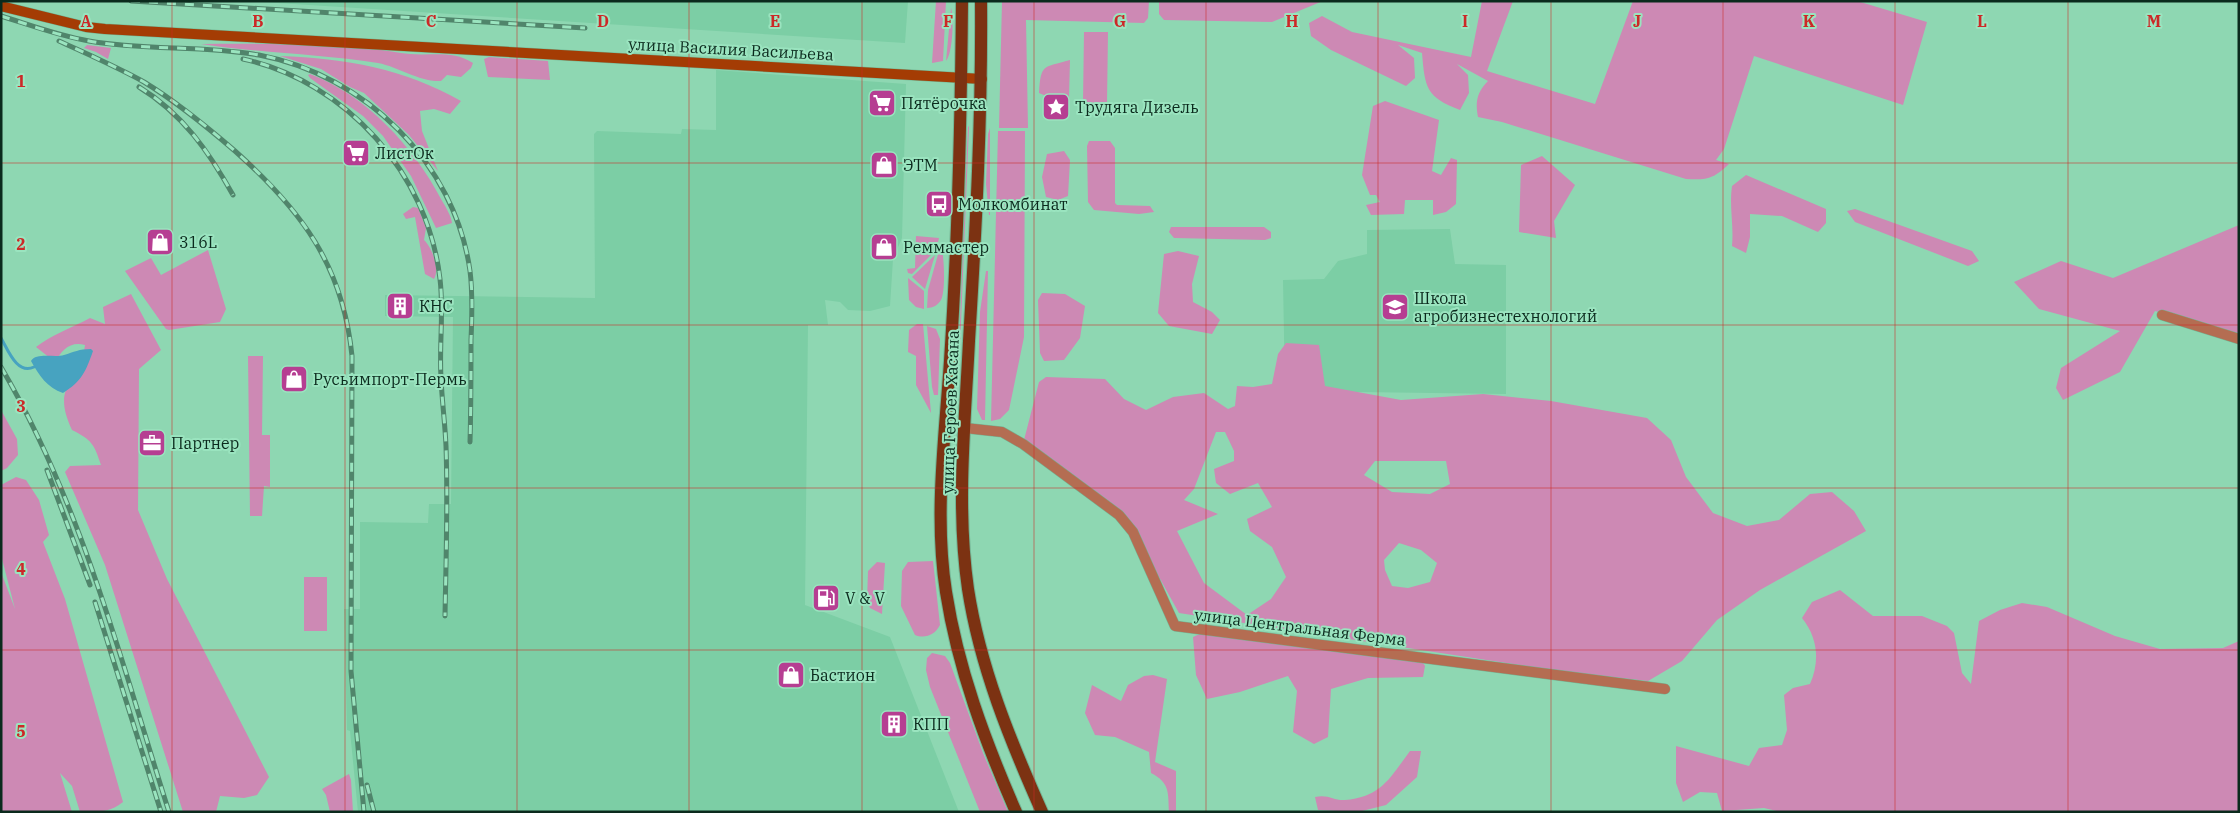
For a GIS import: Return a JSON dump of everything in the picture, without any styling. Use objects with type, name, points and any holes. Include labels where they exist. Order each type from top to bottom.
[{"type":"main road","name":"улица Героев Хасана","points":[[962,1],[962,78],[950,360],[943,438],[942,532],[946,590],[955,638],[970,697],[1016,812]]},
{"type":"main road","name":"улица Героев Хасана","points":[[981,1],[982,79],[964,428],[963,548],[977,635],[1007,730],[1042,812]]},
{"type":"main road","name":"улица Василия Васильева","points":[[1,6],[105,29],[982,79]]},
{"type":"street","points":[[2162,315],[2239,339]]},
{"type":"street","name":"улица Центральная Ферма","points":[[964,428],[1002,432],[1030,449],[1119,515],[1137,540],[1174,626],[1664,689]]},
{"type":"shaded area","points":[[246,1],[908,1],[905,43]]},
{"type":"shaded area","points":[[936,1],[946,1],[943,61],[932,63]]},
{"type":"shaded area","points":[[1002,1],[1149,1],[1148,18],[1144,23],[1026,20],[1028,128],[999,128]]},
{"type":"shaded area","points":[[1159,1],[1323,1],[1272,22],[1164,20],[1159,14]]},
{"type":"shaded area","points":[[1482,1],[1513,1],[1487,71],[1595,104],[1633,1],[1857,1],[1927,22],[1903,105],[1754,56],[1724,149],[1716,160],[1729,164],[1714,176],[1700,179],[1686,179],[1502,122],[1478,117],[1478,97],[1481,89],[1488,81],[1457,64],[1468,75],[1469,93],[1460,110],[1440,101],[1429,90],[1424,75],[1422,53],[1398,45],[1414,58],[1415,78],[1406,86],[1331,50],[1311,36],[1309,23],[1322,16],[1352,32],[1471,57]]},
{"type":"shaded area","points":[[951,8],[952,34],[950,50],[946,61]]},
{"type":"shaded area","points":[[1084,32],[1108,32],[1107,103],[1083,103]]},
{"type":"shaded area","points":[[201,44],[287,44],[351,47],[410,54],[458,56],[473,63],[471,68],[461,77],[447,75],[441,81],[433,81],[378,63]]},
{"type":"shaded area","points":[[87,45],[111,48],[108,59],[84,48]]},
{"type":"shaded area","points":[[280,56],[328,59],[374,67],[418,81],[461,101],[450,114],[434,109],[420,111],[422,131],[438,171],[409,135],[364,93],[350,87],[321,69]]},
{"type":"shaded area","points":[[489,57],[548,61],[550,80],[488,77],[484,59]]},
{"type":"shaded area","points":[[1070,60],[1069,97],[1051,98],[1039,93],[1041,76],[1045,68]]},
{"type":"shaded area","points":[[716,70],[906,84],[902,238],[893,259],[890,306],[870,311],[848,310],[840,302],[825,300],[828,325],[808,325],[805,605],[890,637],[959,812],[358,812],[350,731],[347,730],[344,609],[360,609],[360,522],[428,523],[429,504],[451,504],[453,317],[385,316],[385,295],[595,298],[594,134],[597,131],[681,134],[682,129],[716,130]]},
{"type":"shaded area","points":[[310,74],[331,83],[350,95],[386,125],[417,160],[448,211],[452,223],[436,228],[411,176],[383,136],[363,116],[310,78],[308,75]]},
{"type":"shaded area","points":[[1385,101],[1439,120],[1432,171],[1441,175],[1451,158],[1457,160],[1456,204],[1446,212],[1433,215],[1433,200],[1405,200],[1404,214],[1371,215],[1366,205],[1380,202],[1376,195],[1370,195],[1362,175],[1373,106]]},
{"type":"shaded area","points":[[968,126],[969,127],[959,347]]},
{"type":"shaded area","points":[[990,128],[989,215],[986,184],[988,134]]},
{"type":"shaded area","points":[[998,131],[1025,131],[1024,337],[1009,410],[1000,419],[991,421]]},
{"type":"shaded area","points":[[1089,141],[1110,141],[1115,148],[1115,203],[1117,205],[1150,206],[1154,212],[1139,214],[1094,210],[1088,202],[1087,146]]},
{"type":"shaded area","points":[[1064,151],[1070,160],[1068,196],[1058,200],[1046,197],[1042,177],[1047,154]]},
{"type":"shaded area","points":[[1542,156],[1575,185],[1554,221],[1556,238],[1519,232],[1521,165]]},
{"type":"shaded area","points":[[1746,175],[1826,209],[1826,223],[1818,232],[1782,216],[1750,214],[1750,237],[1746,253],[1732,246],[1732,186]]},
{"type":"shaded area","points":[[413,207],[418,208],[426,228],[424,240],[436,264],[434,279],[425,274],[415,217],[406,219],[403,214]]},
{"type":"shaded area","points":[[1855,209],[1972,251],[1979,261],[1968,266],[1855,222],[1847,211]]},
{"type":"shaded area","points":[[2239,225],[2239,334],[2155,311],[2120,372],[2063,400],[2056,388],[2061,368],[2120,331],[2039,309],[2014,282],[2061,261],[2113,278]]},
{"type":"shaded area","points":[[1171,227],[1264,227],[1271,232],[1271,238],[1265,240],[1174,238],[1169,232]]},
{"type":"shaded area","name":"Школа агробизнестехнологий","points":[[1450,229],[1455,264],[1506,265],[1506,394],[1285,391],[1283,280],[1324,279],[1338,261],[1367,254],[1367,230]]},
{"type":"shaded area","points":[[916,236],[939,238],[936,250],[912,274],[908,273],[907,269],[915,268]]},
{"type":"shaded area","points":[[941,244],[944,272],[943,295],[937,305],[927,308],[928,290]]},
{"type":"shaded area","points":[[208,250],[226,309],[220,322],[166,329],[125,271],[151,258],[161,275]]},
{"type":"shaded area","points":[[1178,251],[1199,256],[1192,284],[1193,302],[1212,312],[1220,320],[1212,334],[1169,326],[1158,313],[1164,254]]},
{"type":"shaded area","points":[[935,255],[925,289],[912,277]]},
{"type":"shaded area","points":[[986,271],[988,271],[985,420],[982,420],[977,409],[980,312]]},
{"type":"shaded area","points":[[908,278],[924,291],[924,309],[916,307],[909,300]]},
{"type":"shaded area","points":[[1042,293],[1065,294],[1085,306],[1080,338],[1064,360],[1044,361],[1040,353],[1038,300]]},
{"type":"shaded area","points":[[131,294],[161,350],[139,369],[138,510],[167,579],[269,777],[257,795],[244,798],[220,796],[216,812],[183,812],[105,565],[65,472],[70,466],[101,465],[91,443],[72,430],[64,402],[68,384],[78,368],[85,345],[71,345],[55,362],[36,347],[55,335],[90,318],[105,324],[103,307]]},
{"type":"shaded area","points":[[917,324],[923,324],[931,413],[916,385],[916,356],[908,352],[909,330]]},
{"type":"shaded area","points":[[927,326],[936,329],[940,339],[938,395],[934,395],[932,387]]},
{"type":"shaded area","points":[[1286,343],[1319,345],[1325,386],[1401,400],[1483,394],[1551,401],[1647,418],[1671,440],[1686,477],[1713,513],[1747,526],[1779,520],[1810,494],[1832,492],[1854,511],[1866,531],[1760,590],[1717,620],[1682,661],[1648,681],[1558,671],[1179,613],[1149,559],[1120,515],[1024,440],[1039,382],[1046,377],[1105,379],[1124,399],[1146,410],[1173,397],[1204,393],[1228,409],[1235,406],[1237,386],[1253,387],[1272,384],[1278,354]],"holes":[[[1216,432],[1225,432],[1234,451],[1234,461],[1214,469],[1216,483],[1230,494],[1258,483],[1272,507],[1247,519],[1250,531],[1272,547],[1286,577],[1271,599],[1247,615],[1204,583],[1177,531],[1218,514],[1184,500],[1194,489]],[[1375,461],[1446,461],[1450,484],[1430,494],[1392,492],[1364,475]],[[1399,543],[1421,550],[1437,563],[1430,582],[1408,588],[1392,586],[1385,570],[1384,560]]]},
{"type":"shaded area","points":[[248,356],[263,356],[262,435],[270,435],[270,487],[264,486],[262,516],[250,516]]},
{"type":"shaded area","points":[[1,410],[17,439],[18,455],[7,468],[1,471]]},
{"type":"shaded area","points":[[16,477],[26,480],[39,500],[49,535],[43,542],[65,599],[123,802],[108,810],[80,812],[72,786],[60,773],[72,812],[1,812],[1,572],[15,609],[1,555],[1,485]]},
{"type":"shaded area","points":[[933,561],[940,625],[933,634],[919,636],[915,635],[901,606],[902,571],[908,562]]},
{"type":"shaded area","points":[[877,562],[885,563],[882,614],[870,608],[867,601],[868,571]]},
{"type":"shaded area","points":[[304,577],[327,577],[327,631],[304,631]]},
{"type":"shaded area","points":[[1840,590],[1873,616],[1922,616],[1947,626],[1954,633],[1962,673],[1971,684],[1979,621],[2000,610],[2022,603],[2047,607],[2115,636],[2160,649],[2223,648],[2239,641],[2239,812],[1781,812],[1764,808],[1722,811],[1717,793],[1700,792],[1683,802],[1676,783],[1676,746],[1749,766],[1759,748],[1782,745],[1787,730],[1784,695],[1793,688],[1810,684],[1815,667],[1816,650],[1814,642],[1802,618],[1812,602]]},
{"type":"shaded area","points":[[1204,632],[1422,661],[1425,666],[1423,677],[1368,678],[1331,689],[1328,737],[1314,744],[1293,732],[1297,691],[1288,676],[1240,692],[1207,699],[1196,675],[1193,637]]},
{"type":"shaded area","points":[[932,653],[945,656],[950,663],[983,753],[1008,812],[980,812],[930,687],[926,670],[927,658]]},
{"type":"shaded area","points":[[1153,675],[1167,679],[1155,762],[1176,771],[1176,812],[1169,812],[1168,794],[1165,784],[1151,773],[1149,752],[1115,737],[1095,735],[1085,713],[1092,685],[1121,701],[1128,685],[1144,676]]},
{"type":"shaded area","points":[[1410,751],[1421,751],[1417,777],[1386,805],[1358,812],[1318,810],[1315,797],[1324,796],[1345,800],[1368,795],[1376,790],[1390,778]]},
{"type":"shaded area","points":[[349,774],[353,812],[330,812],[326,795],[322,789]]},
{"type":"water","points":[[91,349],[93,351],[82,375],[75,384],[63,393],[52,388],[40,376],[31,361],[33,358],[41,356],[60,356]]},
{"type":"waterway","points":[[1,338],[18,365],[28,369],[34,367]]},
{"type":"railway","points":[[131,1],[585,28]]},
{"type":"railway","points":[[1,16],[89,41],[131,46],[238,52],[259,55],[298,66],[335,82],[368,104],[399,130],[425,160],[446,195],[461,232],[470,271],[472,288],[470,442]]},
{"type":"railway","points":[[59,41],[144,82],[191,115],[235,151],[259,173],[299,218],[315,242],[339,294],[347,323],[352,356],[351,671],[364,812]]},
{"type":"railway","points":[[243,59],[281,71],[316,88],[348,111],[376,138],[400,169],[419,204],[432,240],[440,279],[442,304],[441,387],[446,446],[447,489],[445,616]]},
{"type":"railway","points":[[139,87],[169,109],[194,135],[233,195]]},
{"type":"railway","points":[[1,367],[30,420],[55,474],[77,529],[116,641],[169,812]]},
{"type":"railway","points":[[47,470],[90,585]]},
{"type":"railway","points":[[95,602],[161,812]]},
{"type":"railway","points":[[367,785],[374,812]]},
{"type":"place","name":"Пятёрочка","points":[[882,103]]},
{"type":"place","name":"Трудяга Дизель","points":[[1056,107]]},
{"type":"place","name":"ЛистОк","points":[[356,153]]},
{"type":"place","name":"ЭТМ","points":[[884,165]]},
{"type":"place","name":"Молкомбинат","points":[[939,204]]},
{"type":"place","name":"316L","points":[[160,242]]},
{"type":"place","name":"Реммастер","points":[[884,247]]},
{"type":"place","name":"КНС","points":[[400,306]]},
{"type":"place","name":"Школа агробизнестехнологий","points":[[1395,307]]},
{"type":"place","name":"Русьимпорт-Пермь","points":[[294,379]]},
{"type":"place","name":"Партнер","points":[[152,443]]},
{"type":"place","name":"V & V","points":[[826,598]]},
{"type":"place","name":"Бастион","points":[[791,675]]},
{"type":"place","name":"КПП","points":[[894,724]]}]
